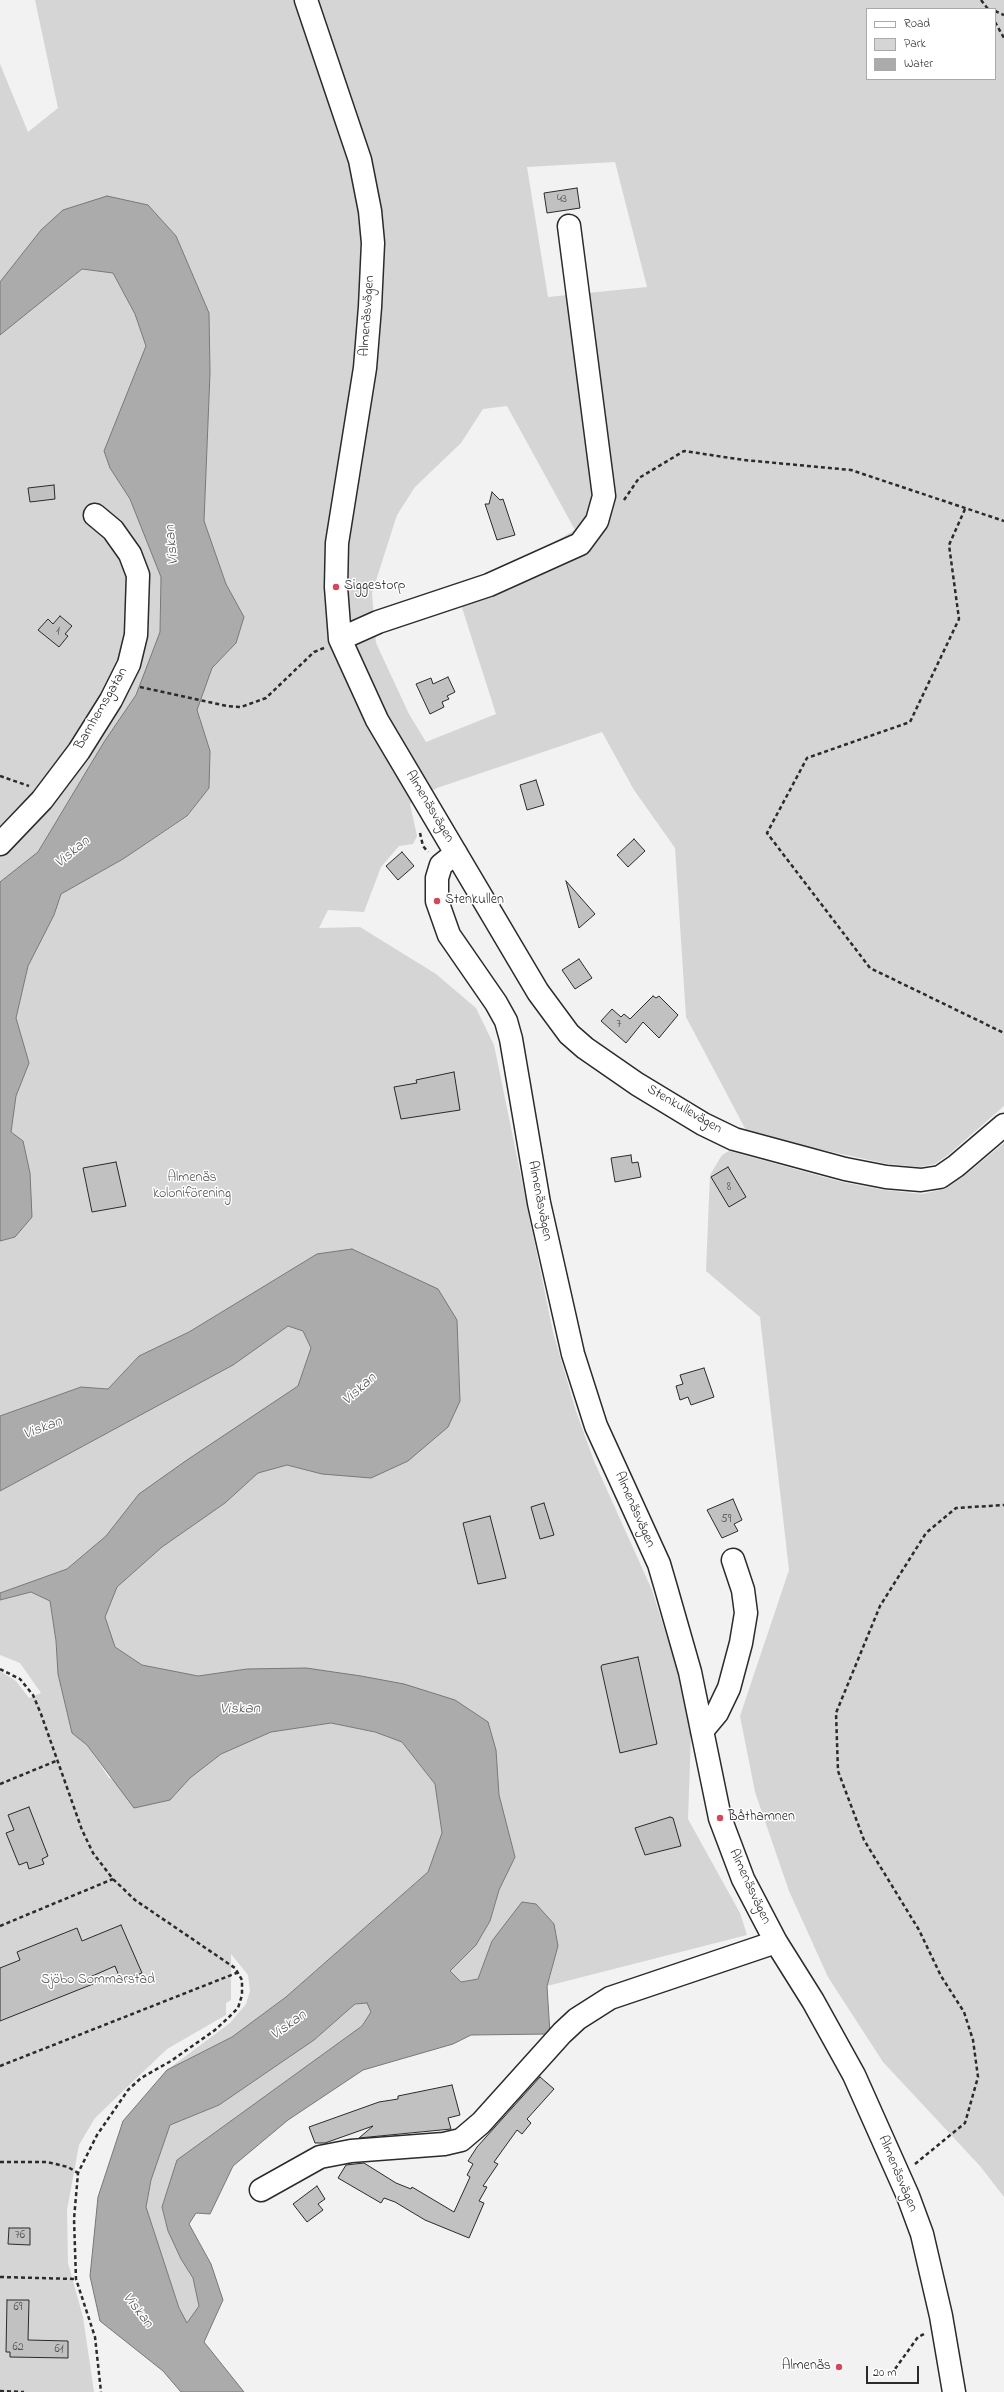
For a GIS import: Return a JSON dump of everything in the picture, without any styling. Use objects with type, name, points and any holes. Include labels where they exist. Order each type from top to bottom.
[{"type":"street","name":"Almenäsvägen","points":[[306,0],[360,160],[370,210],[373,243],[370,306],[364,368],[337,543],[336,587],[340,639],[377,720],[456,853],[441,865],[437,878],[437,901],[449,935],[496,1003],[506,1021],[511,1039],[542,1218],[573,1354],[596,1426],[658,1564],[677,1623],[720,1818],[743,1879],[776,1942],[813,2001],[854,2075],[897,2172],[922,2234],[943,2326],[954,2392]]},
{"type":"street","points":[[340,639],[378,622],[489,585],[580,544],[597,521],[604,496],[569,226]]},
{"type":"street","name":"Barnhemsgatan","points":[[0,844],[42,800],[79,751],[111,700],[128,664],[136,635],[138,575],[130,554],[113,530],[95,515]]},
{"type":"street","name":"Stenkullevägen","points":[[456,853],[538,992],[569,1034],[611,1066],[703,1124],[734,1139],[838,1167],[886,1177],[921,1180],[940,1177],[956,1166],[1004,1125]]},
{"type":"street","points":[[702,1731],[717,1713],[729,1688],[741,1643],[746,1613],[743,1590],[733,1560]]},
{"type":"street","points":[[261,2190],[320,2157],[351,2151],[444,2144],[461,2140],[481,2123],[562,2033],[577,2020],[610,1998],[776,1942]]},
{"type":"path","points":[[981,0],[987,8]]},
{"type":"path","points":[[996,24],[1004,38]]},
{"type":"path","points":[[623,501],[640,478],[684,451],[744,460],[851,470],[1004,521]]},
{"type":"path","points":[[965,509],[949,545],[959,619],[910,722],[807,758],[767,833],[870,968],[1004,1033]]},
{"type":"path","points":[[137,686],[227,706],[241,707],[266,698],[314,652],[340,639]]},
{"type":"path","points":[[0,776],[26,786],[55,782]]},
{"type":"path","points":[[897,2172],[914,2165],[965,2123],[978,2077],[973,2040],[964,2012],[941,1976],[915,1924],[864,1840],[838,1771],[836,1713],[880,1606],[926,1533],[956,1508],[1004,1505]]},
{"type":"path","points":[[0,1669],[20,1679],[32,1695],[41,1714],[56,1761],[90,1847],[113,1879],[135,1900],[221,1957],[239,1972],[242,1980],[242,1995],[238,2008],[215,2030],[141,2078],[128,2090],[97,2135],[78,2173],[74,2219],[76,2279],[96,2337],[101,2392]]},
{"type":"path","points":[[0,1784],[56,1761]]},
{"type":"path","points":[[0,1926],[113,1879]]},
{"type":"path","points":[[0,2066],[239,1972]]},
{"type":"path","points":[[0,2162],[47,2162],[68,2167],[78,2173]]},
{"type":"path","points":[[0,2277],[76,2279]]},
{"type":"path","points":[[895,2369],[918,2337],[943,2326]]},
{"type":"path","points":[[0,2391],[24,2392]]},
{"type":"green space","name":"Almenäs koloniförening","points":[[35,0],[1004,0],[1004,1106],[948,1155],[935,1164],[920,1167],[888,1164],[748,1134],[686,1017],[675,848],[634,790],[602,732],[437,788],[410,804],[417,836],[413,844],[399,846],[381,867],[364,912],[328,910],[319,928],[360,927],[436,974],[476,1008],[494,1045],[553,1332],[576,1411],[594,1461],[652,1590],[676,1666],[691,1735],[688,1819],[740,1913],[747,1935],[547,1986],[558,1946],[492,1941],[478,1979],[461,1982],[450,1971],[476,1945],[490,1921],[499,1890],[515,1857],[499,1795],[496,1750],[247,1669],[198,1676],[142,1665],[115,1647],[105,1617],[117,1587],[162,1547],[225,1503],[258,1473],[287,1465],[322,1474],[460,1401],[457,1320],[317,1254],[189,1332],[139,1356],[108,1389],[81,1387],[0,1416],[0,1241],[15,1237],[30,1173],[23,1142],[11,1132],[16,1096],[29,1063],[16,1018],[28,966],[54,915],[61,894],[123,859],[187,817],[209,788],[210,751],[197,710],[212,668],[236,643],[244,617],[226,584],[204,521],[210,373],[209,313],[176,236],[148,205],[41,230],[0,282],[0,64],[28,132],[58,108]],"holes":[[[615,162],[647,287],[548,297],[527,167]],[[507,406],[575,530],[501,573],[456,589],[496,714],[426,742],[409,714],[376,643],[372,593],[397,515],[415,487],[461,443],[483,409]]]},
{"type":"green space","points":[[82,269],[113,273],[135,314],[146,346],[104,451],[110,468],[130,499],[161,577],[160,632],[136,695],[104,742],[38,852],[0,882],[0,335]]},
{"type":"green space","points":[[1004,1143],[1004,2197],[980,2166],[883,2062],[828,1977],[789,1891],[755,1792],[740,1716],[789,1570],[760,1317],[706,1271],[710,1175],[722,1155],[729,1151],[842,1182],[884,1190],[922,1194],[945,1189],[964,1176]]},
{"type":"green space","points":[[288,1326],[303,1331],[311,1349],[298,1386],[140,1494],[106,1536],[67,1569],[0,1593],[0,1491],[233,1365]]},
{"type":"green space","name":"Sjöbo Sommarstad","points":[[31,1592],[50,1601],[56,1641],[58,1674],[72,1733],[87,1745],[109,1778],[170,1800],[190,1778],[221,1754],[271,1732],[331,1723],[375,1732],[402,1742],[435,1784],[442,1833],[428,1872],[286,1997],[232,2037],[167,2070],[230,2023],[246,2004],[250,1991],[248,1975],[231,1954],[231,2000],[226,2003],[226,2015],[167,2049],[95,2118],[79,2145],[67,2210],[68,2263],[83,2317],[94,2392],[0,2392],[0,1671],[16,1681],[29,1698],[41,1693],[20,1663],[0,1655],[0,1600]]},
{"type":"green space","points":[[367,2003],[371,2012],[362,2026],[177,2160],[162,2207],[168,2231],[181,2259],[193,2278],[199,2306],[187,2324],[179,2308],[146,2207],[151,2180],[170,2125],[219,2105],[314,2040],[355,2004]]},
{"type":"water","name":"Viskan","points":[[107,196],[148,205],[176,236],[209,313],[210,373],[204,521],[226,584],[244,617],[236,643],[212,668],[197,710],[210,751],[209,788],[187,816],[123,859],[61,894],[54,915],[28,966],[16,1018],[29,1063],[16,1096],[11,1132],[23,1141],[30,1173],[32,1217],[15,1237],[0,1241],[0,882],[38,852],[104,742],[136,695],[160,632],[161,577],[130,499],[110,468],[104,451],[146,346],[135,314],[113,273],[82,269],[0,335],[0,282],[41,230],[63,210]]},
{"type":"water","name":"Viskan","points":[[352,1249],[438,1289],[457,1320],[460,1401],[448,1427],[408,1461],[371,1478],[322,1474],[287,1465],[258,1473],[225,1503],[162,1547],[117,1587],[105,1617],[115,1647],[142,1665],[198,1676],[247,1669],[306,1668],[361,1676],[404,1684],[455,1700],[488,1722],[496,1750],[499,1795],[515,1857],[499,1890],[490,1921],[476,1945],[450,1971],[461,1982],[478,1979],[492,1941],[522,1902],[536,1904],[554,1924],[558,1946],[547,1986],[550,2034],[471,2035],[453,2044],[363,2070],[288,2120],[233,2166],[210,2214],[196,2213],[189,2224],[211,2264],[223,2300],[204,2342],[244,2392],[181,2392],[163,2371],[100,2321],[90,2276],[98,2197],[123,2121],[167,2070],[232,2037],[286,1997],[428,1872],[442,1833],[435,1784],[402,1742],[375,1732],[331,1723],[271,1732],[221,1754],[190,1778],[170,1800],[134,1808],[87,1745],[72,1733],[58,1674],[56,1641],[50,1601],[31,1592],[0,1600],[0,1593],[67,1569],[106,1536],[139,1494],[298,1386],[311,1348],[303,1331],[288,1326],[233,1365],[0,1491],[0,1416],[81,1387],[108,1389],[139,1356],[189,1332],[317,1254]],"holes":[[[367,2003],[371,2012],[362,2026],[177,2160],[162,2207],[168,2231],[181,2259],[193,2278],[199,2306],[187,2323],[179,2308],[146,2207],[151,2180],[170,2125],[219,2105],[314,2040],[355,2004]]]},
{"type":"building","points":[[577,188],[580,208],[547,213],[544,193]]},
{"type":"building","points":[[54,485],[55,499],[30,502],[28,488]]},
{"type":"building","points":[[492,492],[500,500],[503,499],[515,535],[497,540],[485,504],[489,504]]},
{"type":"building","points":[[60,616],[72,626],[65,634],[68,636],[59,647],[38,630],[48,619],[53,624]]},
{"type":"building","points":[[448,677],[455,692],[447,696],[449,699],[442,702],[444,707],[430,714],[416,684],[431,678],[433,684]]},
{"type":"building","points":[[536,780],[544,805],[527,810],[520,785]]},
{"type":"building","points":[[634,839],[645,851],[628,867],[617,855]]},
{"type":"building","points":[[402,852],[414,866],[398,880],[386,866]]},
{"type":"building","points":[[566,881],[595,914],[579,928]]},
{"type":"building","points":[[579,959],[592,978],[575,989],[562,970]]},
{"type":"building","points":[[653,996],[656,998],[659,996],[678,1015],[659,1038],[643,1022],[626,1043],[601,1021],[612,1009],[621,1017],[624,1014],[630,1019]]},
{"type":"building","points":[[454,1072],[460,1110],[401,1119],[394,1087],[417,1083],[416,1080]]},
{"type":"building","points":[[631,1155],[632,1163],[638,1162],[641,1177],[615,1182],[611,1158]]},
{"type":"building","points":[[116,1162],[126,1206],[92,1212],[83,1168]]},
{"type":"building","points":[[728,1167],[746,1197],[729,1207],[711,1177]]},
{"type":"building","points":[[704,1368],[714,1397],[691,1405],[688,1397],[680,1400],[676,1386],[683,1384],[680,1375]]},
{"type":"building","points":[[733,1499],[742,1520],[734,1524],[738,1531],[722,1538],[707,1510]]},
{"type":"building","points":[[544,1503],[554,1535],[540,1539],[531,1507]]},
{"type":"building","points":[[490,1516],[506,1578],[478,1584],[463,1523]]},
{"type":"building","points":[[638,1657],[657,1744],[620,1753],[601,1667],[602,1665]]},
{"type":"building","points":[[29,1807],[48,1856],[42,1859],[44,1864],[29,1869],[27,1862],[19,1865],[6,1833],[14,1830],[8,1815]]},
{"type":"building","points":[[670,1817],[673,1818],[681,1846],[645,1855],[635,1828]]},
{"type":"building","points":[[121,1925],[142,1973],[121,1981],[115,1966],[90,1977],[93,1984],[0,2021],[0,1968],[20,1960],[17,1952],[77,1928],[82,1941]]},
{"type":"building","points":[[540,2077],[554,2089],[527,2119],[531,2123],[522,2134],[517,2130],[494,2162],[498,2164],[483,2186],[487,2187],[479,2201],[484,2203],[469,2238],[425,2220],[395,2202],[384,2198],[381,2203],[338,2178],[346,2165],[364,2163],[396,2183],[411,2189],[412,2187],[454,2212],[470,2177],[467,2175],[473,2164],[468,2161],[477,2147]]},
{"type":"building","points":[[452,2085],[460,2115],[448,2118],[451,2129],[359,2138],[373,2126],[325,2143],[315,2143],[309,2127],[379,2102],[398,2099],[398,2096]]},
{"type":"building","points":[[317,2186],[325,2199],[318,2204],[323,2210],[307,2222],[293,2204]]},
{"type":"building","points":[[9,2228],[30,2228],[30,2245],[8,2244]]},
{"type":"building","points":[[7,2300],[29,2300],[28,2340],[68,2341],[68,2358],[10,2357],[10,2352],[6,2352]]},
{"type":"place","name":"Siggestorp","points":[[336,587]]},
{"type":"place","name":"Stenkullen","points":[[437,901]]},
{"type":"place","name":"Båthamnen","points":[[720,1818]]},
{"type":"place","name":"Almenäs","points":[[839,2367]]}]
